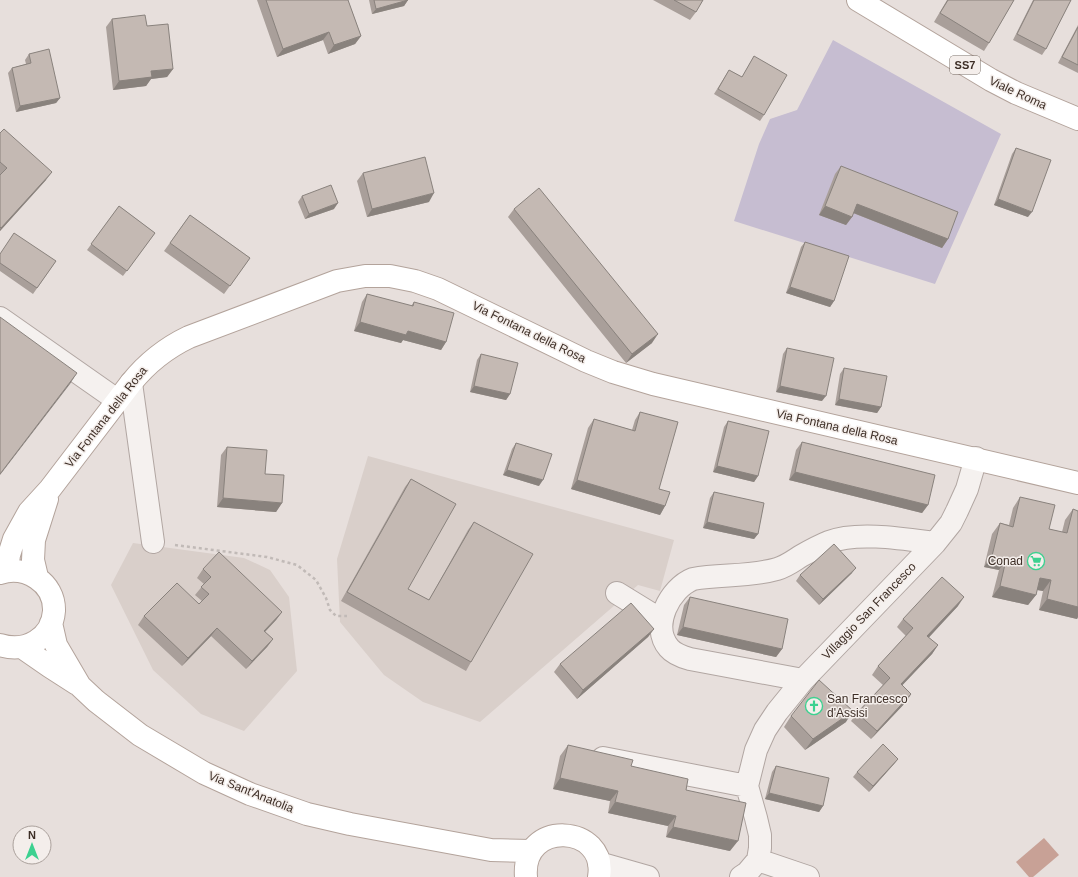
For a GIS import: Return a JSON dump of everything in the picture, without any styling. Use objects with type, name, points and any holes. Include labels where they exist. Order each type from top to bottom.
[{"type":"main road","name":"Viale Roma","points":[[858,0],[991,80],[1023,96],[1078,119]]},
{"type":"main road","name":"Via Fontana della Rosa","points":[[4,572],[14,538],[29,512],[50,489],[117,400],[159,354],[174,344],[189,337],[338,280],[365,276],[390,276],[415,280],[438,289],[586,360],[626,376],[652,384],[976,458],[1078,483]]},
{"type":"main road","name":"Via Fontana della Rosa","points":[[37,577],[33,560],[34,540],[50,489]]},
{"type":"main road","points":[[0,645],[10,648],[23,648],[35,643],[45,634],[51,623],[54,611],[52,598],[47,586],[37,577],[29,572],[19,570],[4,572]]},
{"type":"main road","name":"Via Sant'Anatolia","points":[[51,623],[56,645],[80,686],[96,701],[140,735],[204,773],[250,794],[307,814],[350,824],[491,850],[531,851],[528,859],[526,877]]},
{"type":"main road","points":[[23,648],[80,686]]},
{"type":"main road","points":[[531,851],[540,842],[551,836],[563,834],[575,836],[586,842],[594,852],[599,870]]},
{"type":"main road","name":"Via Sant'Anatolia","points":[[491,850],[526,877]]},
{"type":"street","points":[[0,318],[117,400]]},
{"type":"street","points":[[131,383],[153,542]]},
{"type":"street","name":"Villaggio San Francesco","points":[[758,860],[760,835],[747,786],[756,750],[766,730],[777,712],[803,680],[935,543],[951,523],[967,489],[976,458]]},
{"type":"street","points":[[803,680],[690,659],[681,656],[669,648],[663,640],[661,630],[662,620],[669,601],[676,591],[685,583],[693,579],[747,575],[778,569],[819,547],[845,538],[892,538],[935,543]]},
{"type":"street","points":[[618,593],[662,620]]},
{"type":"street","points":[[580,753],[747,786]]},
{"type":"street","points":[[741,877],[747,873],[758,860],[808,877]]},
{"type":"street","points":[[599,870],[639,876]]},
{"type":"path","points":[[153,542],[267,557],[297,565],[316,580],[326,598],[330,610],[336,616],[347,616]]},
{"type":"shaded area","points":[[833,40],[1001,134],[935,284],[734,221],[759,144],[770,119],[797,110]]},
{"type":"shaded area","points":[[368,456],[674,540],[660,591],[638,585],[480,722],[423,702],[384,675],[340,622],[337,559]]},
{"type":"shaded area","points":[[133,543],[244,558],[270,570],[289,597],[297,671],[244,731],[201,714],[153,670],[111,585]]},
{"type":"shaded area","points":[[1044,838],[1059,855],[1033,877],[1029,877],[1016,862]]},
{"type":"building","points":[[266,0],[348,0],[361,36],[334,45],[329,32],[283,49]]},
{"type":"building","points":[[374,0],[408,0],[376,9]]},
{"type":"building","points":[[674,0],[703,0],[696,12]]},
{"type":"building","points":[[948,0],[1014,0],[989,43],[940,13]]},
{"type":"building","points":[[1034,0],[1071,0],[1046,49],[1017,34]]},
{"type":"building","points":[[145,15],[147,26],[168,24],[173,69],[151,71],[152,77],[119,81],[112,19]]},
{"type":"building","points":[[1078,27],[1078,65],[1062,57]]},
{"type":"building","points":[[49,49],[60,98],[20,106],[12,68],[31,63],[29,54]]},
{"type":"building","points":[[754,56],[787,75],[764,115],[718,89],[729,70],[742,77]]},
{"type":"building","points":[[4,129],[52,172],[1,228],[0,175],[7,168],[0,162],[0,133]]},
{"type":"building","points":[[1016,148],[1051,160],[1032,212],[998,199]]},
{"type":"building","points":[[425,157],[434,193],[372,209],[363,173]]},
{"type":"building","points":[[841,166],[958,212],[948,239],[857,204],[852,217],[825,206]]},
{"type":"building","points":[[331,185],[338,203],[309,214],[302,196]]},
{"type":"building","points":[[539,188],[658,334],[632,354],[514,209]]},
{"type":"building","points":[[119,206],[155,233],[127,271],[91,244]]},
{"type":"building","points":[[190,215],[250,258],[230,286],[170,243]]},
{"type":"building","points":[[14,233],[56,261],[37,288],[0,263],[0,254]]},
{"type":"building","points":[[805,242],[849,256],[834,301],[790,287]]},
{"type":"building","points":[[367,294],[413,306],[414,302],[454,313],[446,342],[408,331],[406,335],[360,322]]},
{"type":"building","points":[[0,317],[77,373],[0,474]]},
{"type":"building","points":[[787,348],[834,358],[826,396],[780,386]]},
{"type":"building","points":[[481,354],[518,363],[510,394],[474,386]]},
{"type":"building","points":[[844,368],[887,376],[881,407],[839,399]]},
{"type":"building","points":[[640,412],[678,422],[659,489],[670,492],[665,506],[577,480],[594,419],[635,431]]},
{"type":"building","points":[[728,421],[769,431],[758,476],[717,466]]},
{"type":"building","points":[[802,442],[935,475],[928,505],[795,472]]},
{"type":"building","points":[[516,443],[552,454],[543,480],[507,470]]},
{"type":"building","points":[[227,447],[267,450],[265,474],[284,475],[282,503],[223,498]]},
{"type":"building","points":[[411,479],[456,504],[408,589],[429,600],[474,522],[533,554],[471,662],[347,592]]},
{"type":"building","points":[[714,492],[764,503],[758,534],[707,522]]},
{"type":"building","points":[[1020,497],[1055,505],[1049,529],[1067,533],[1073,509],[1078,511],[1078,607],[1047,599],[1051,580],[1040,578],[1036,595],[1000,586],[1006,560],[992,556],[1000,523],[1013,527]]},
{"type":"building","points":[[834,544],[856,568],[823,599],[800,575]]},
{"type":"building","points":[[219,552],[282,612],[264,631],[273,639],[252,661],[217,628],[188,658],[144,616],[177,583],[199,604],[209,594],[201,587],[211,577],[203,569]]},
{"type":"building","points":[[942,577],[964,597],[927,636],[938,645],[901,684],[911,694],[877,731],[857,713],[890,678],[878,666],[913,628],[903,619]]},
{"type":"building","points":[[690,597],[788,619],[782,649],[683,627]]},
{"type":"building","points":[[631,603],[654,629],[583,690],[560,664]]},
{"type":"building","name":"San Francesco d'Assisi","points":[[819,680],[853,711],[813,739],[791,716]]},
{"type":"building","points":[[883,744],[898,759],[873,786],[857,772]]},
{"type":"building","points":[[568,745],[633,760],[631,766],[688,779],[686,790],[746,803],[738,841],[673,827],[676,816],[615,802],[618,791],[560,778]]},
{"type":"building","points":[[776,766],[829,778],[823,806],[769,793]]},
{"type":"place","name":"Conad","points":[[1036,561]]},
{"type":"place","name":"San Francesco d'Assisi","points":[[814,706]]}]
